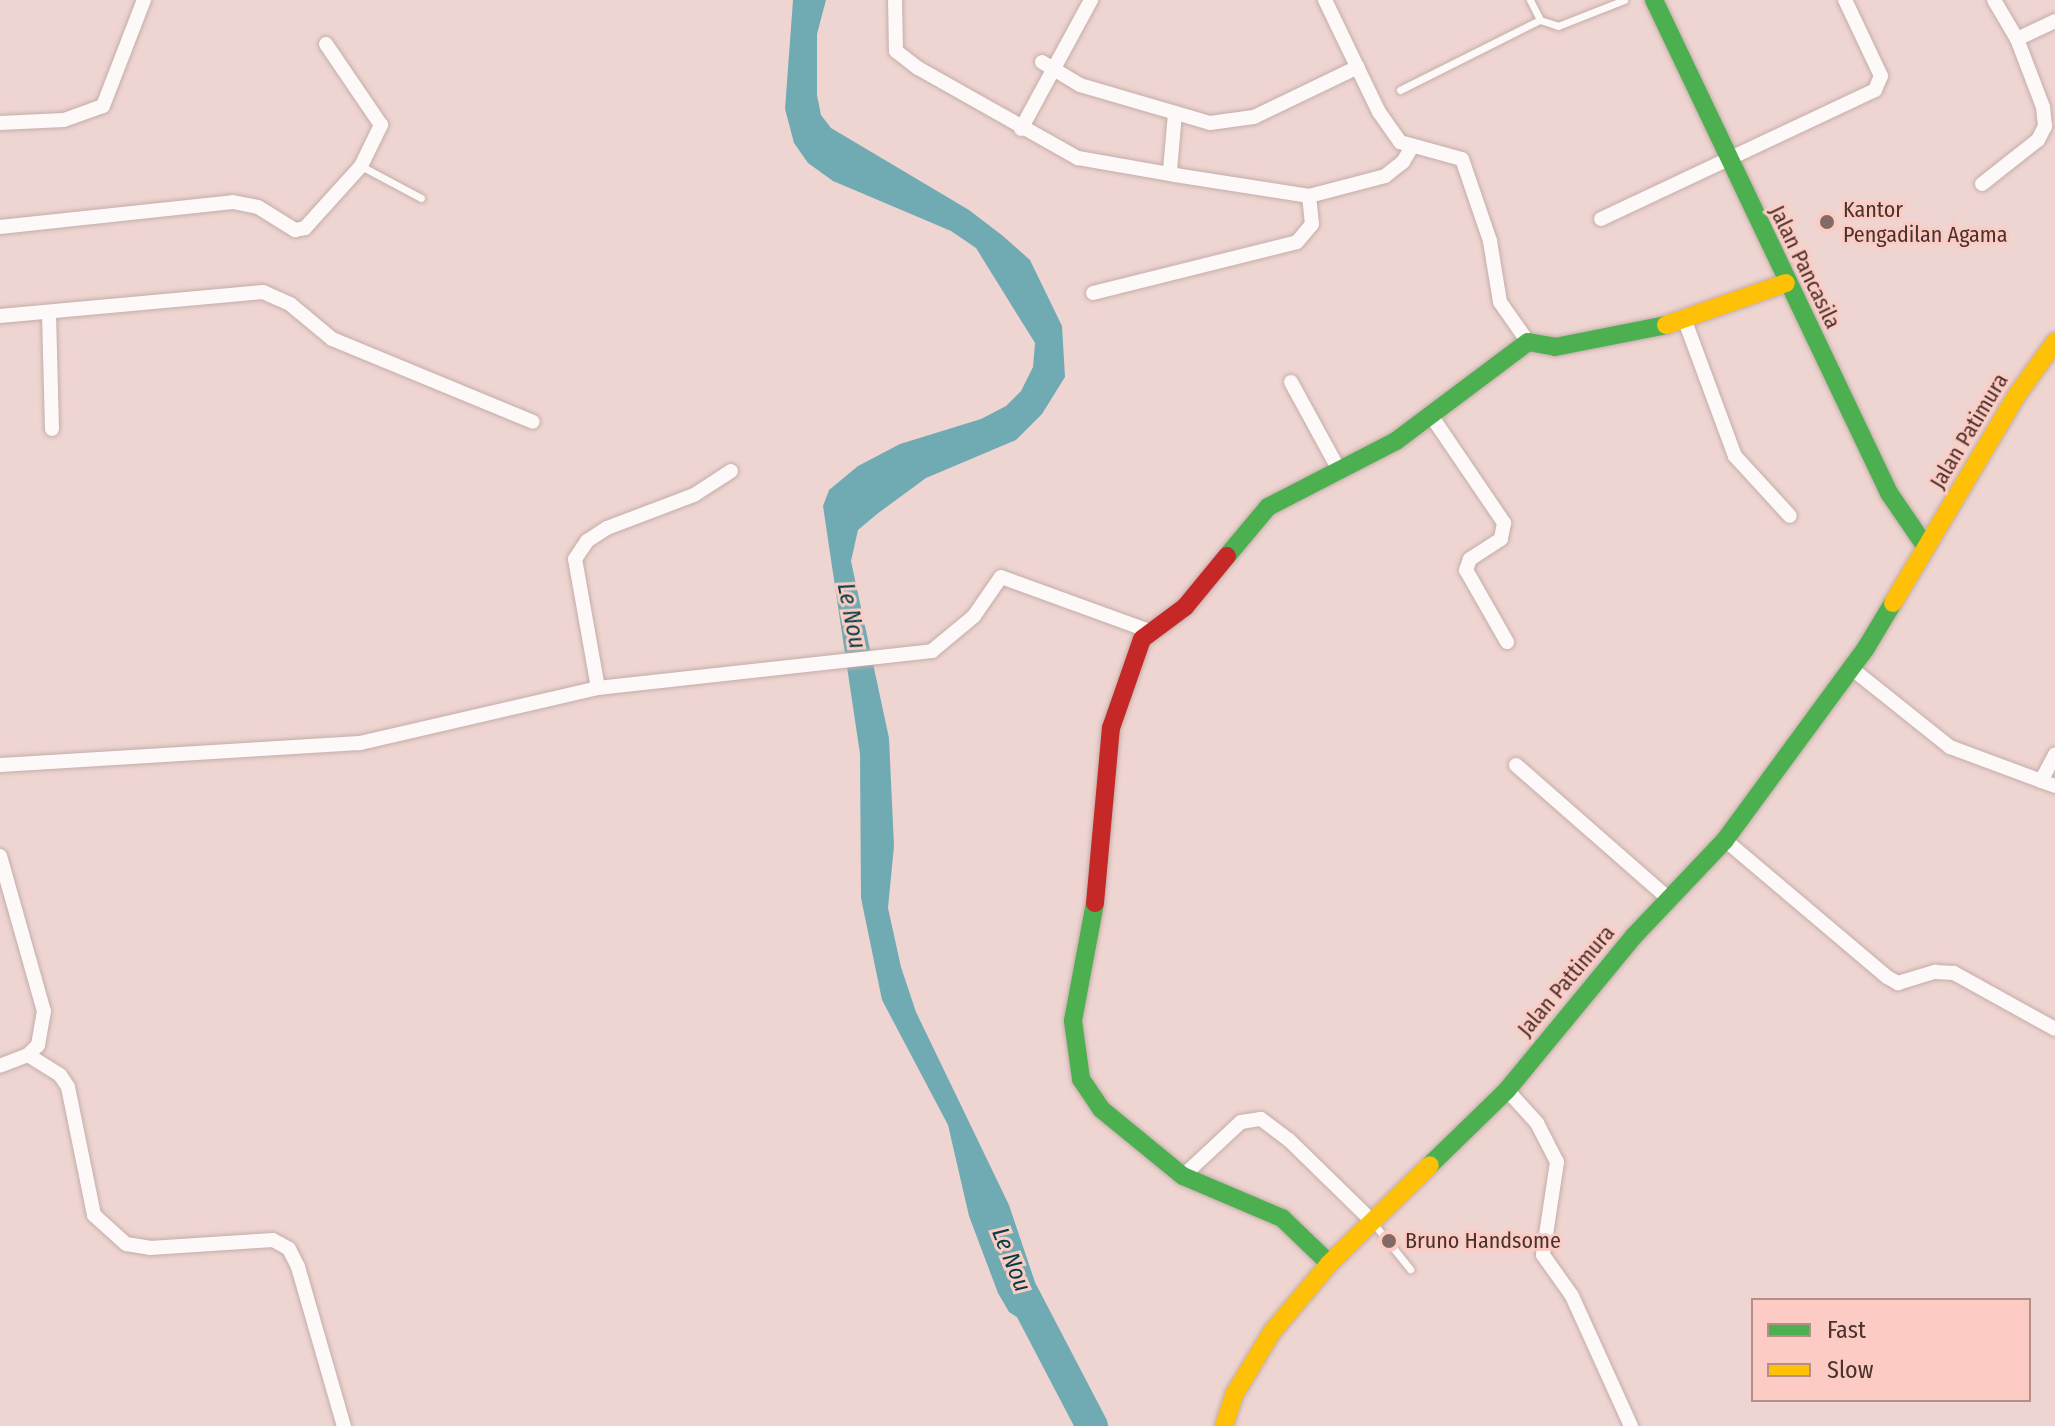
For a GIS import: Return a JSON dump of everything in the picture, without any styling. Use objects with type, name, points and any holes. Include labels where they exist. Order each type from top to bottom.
[{"type":"street","points":[[0,123],[64,120],[103,106],[144,0]]},
{"type":"street","points":[[895,0],[899,56],[1021,129],[1078,158],[1309,196],[1385,176],[1403,162],[1411,148]]},
{"type":"street","points":[[1021,129],[1055,74],[1091,0]]},
{"type":"street","points":[[1325,0],[1379,112],[1400,142],[1411,148],[1462,159],[1490,241],[1500,302],[1528,342],[1555,347],[1685,321],[1786,283]]},
{"type":"street","name":"Jalan Pancasila","points":[[1654,0],[1786,283],[1889,493],[1926,547]]},
{"type":"street","points":[[1601,219],[1880,86],[1881,76],[1845,0]]},
{"type":"street","points":[[1982,184],[2038,140],[2045,126],[2043,107],[2017,39],[1994,0]]},
{"type":"street","points":[[2017,39],[2055,21]]},
{"type":"street","points":[[0,227],[233,202],[258,207],[295,230],[305,228],[361,166],[381,125],[326,44]]},
{"type":"street","points":[[1042,62],[1055,74],[1210,123],[1254,117],[1358,67]]},
{"type":"street","points":[[1175,113],[1170,170],[1175,175]]},
{"type":"street","points":[[1093,293],[1297,242],[1312,224],[1309,196]]},
{"type":"street","points":[[0,316],[49,314],[263,292],[290,304],[332,339],[533,422]]},
{"type":"street","points":[[49,314],[52,429]]},
{"type":"street","points":[[1685,321],[1735,456],[1790,516]]},
{"type":"street","points":[[1329,1263],[1282,1218],[1183,1176],[1101,1109],[1081,1079],[1073,1021],[1092,941],[1111,728],[1125,677],[1149,631],[1193,598],[1268,507],[1339,470],[1357,465],[1528,342]]},
{"type":"street","name":"Jalan Patimura","points":[[1926,547],[2055,342]]},
{"type":"street","points":[[1291,382],[1339,470]]},
{"type":"street","points":[[1430,414],[1504,523],[1501,539],[1470,559],[1466,570],[1507,642]]},
{"type":"street","points":[[598,688],[575,559],[587,541],[607,528],[694,495],[731,471]]},
{"type":"street","name":"Jalan Pattimura","points":[[1224,1426],[1234,1395],[1272,1332],[1329,1263],[1370,1219],[1507,1090],[1668,898],[1725,840],[1851,668],[1926,547]]},
{"type":"street","points":[[0,765],[360,743],[598,688],[829,665],[932,651],[974,616],[1001,577],[1149,631]]},
{"type":"street","points":[[1851,668],[1950,747],[2048,784],[2055,755]]},
{"type":"street","points":[[1516,765],[1668,898]]},
{"type":"street","points":[[1725,840],[1887,977],[1911,982],[1935,972],[1954,973],[2055,1029]]},
{"type":"street","points":[[0,856],[44,1011],[43,1033],[28,1055],[0,1066]]},
{"type":"street","points":[[28,1055],[60,1075],[68,1087],[94,1215],[126,1244],[150,1248],[273,1240],[289,1249],[298,1267],[344,1426]]},
{"type":"street","points":[[1507,1090],[1537,1123],[1557,1162],[1543,1255],[1572,1296],[1631,1426]]},
{"type":"street","points":[[1183,1176],[1241,1122],[1261,1119],[1289,1140],[1370,1219]]},
{"type":"lane","points":[[1530,0],[1540,20]]},
{"type":"lane","points":[[1400,90],[1540,20],[1566,25],[1624,0]]},
{"type":"lane","points":[[361,166],[421,198]]},
{"type":"lane","points":[[1370,1219],[1410,1269]]},
{"type":"water","points":[[793,0],[826,0],[817,34],[817,95],[821,115],[831,128],[969,210],[1003,236],[1030,260],[1062,326],[1065,377],[1042,414],[1016,440],[926,478],[877,514],[858,530],[851,561],[889,738],[894,846],[888,908],[901,967],[916,1012],[1009,1205],[1041,1300],[1042,1333],[1009,1312],[998,1293],[969,1216],[948,1125],[882,1000],[861,898],[860,754],[823,506],[829,490],[858,466],[900,444],[981,419],[1006,406],[1021,391],[1033,367],[1035,343],[976,248],[951,231],[833,181],[808,163],[794,143],[785,109]]},
{"type":"waterway","name":"Le Nou","points":[[1023,1294],[1092,1426]]},
{"type":"traffic: fast","points":[[1654,0],[1889,493],[1926,547]]},
{"type":"traffic: fast","points":[[1227,556],[1268,507],[1396,441],[1528,342],[1555,347],[1666,325]]},
{"type":"traffic: fast","points":[[1430,1165],[1507,1090],[1634,936],[1725,840],[1866,648],[1893,603]]},
{"type":"traffic: fast","points":[[1095,903],[1073,1021],[1081,1079],[1101,1109],[1183,1176],[1282,1218],[1329,1263]]},
{"type":"traffic: slow","points":[[1666,325],[1786,283]]},
{"type":"traffic: slow","points":[[1893,603],[2019,392],[2055,342]]},
{"type":"traffic: slow","points":[[1224,1426],[1234,1395],[1272,1332],[1329,1264],[1430,1165]]},
{"type":"traffic: jam","points":[[1095,903],[1111,728],[1142,639],[1185,607],[1227,556]]},
{"type":"place","name":"Kantor Pengadilan Agama","points":[[1827,222]]},
{"type":"place","name":"Bruno Handsome","points":[[1389,1241]]}]
